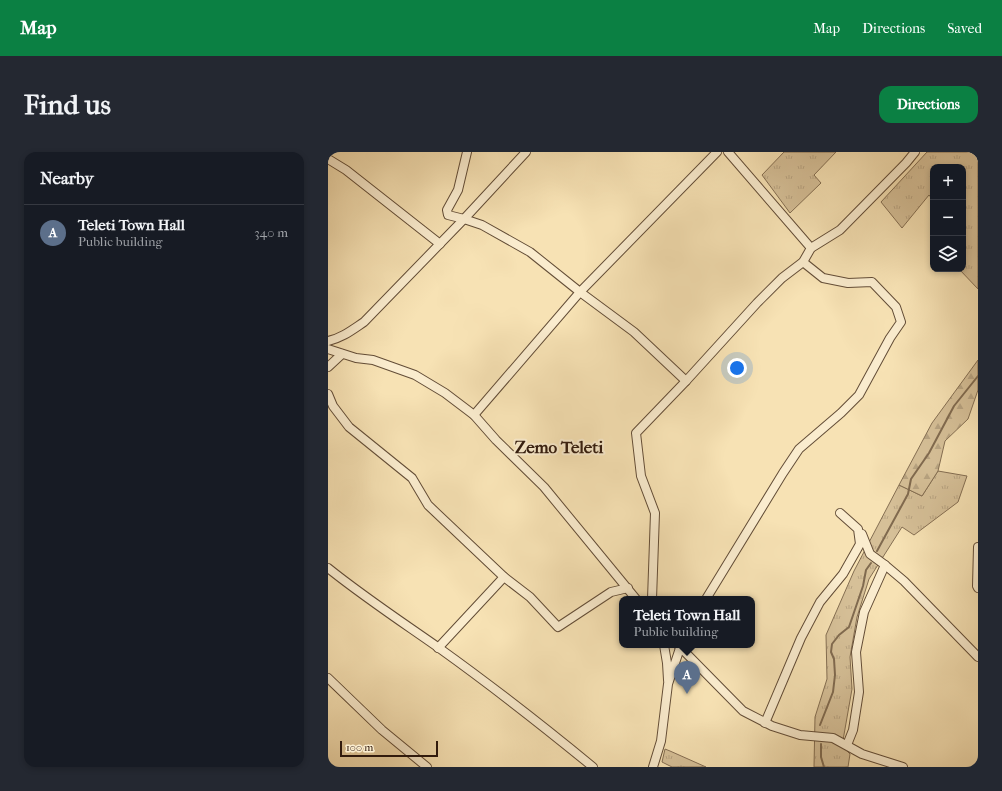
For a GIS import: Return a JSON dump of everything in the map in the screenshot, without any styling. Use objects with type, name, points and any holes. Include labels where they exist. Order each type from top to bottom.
[{"type":"street","points":[[467,152],[458,190],[448,210],[448,216],[482,225],[530,252],[580,292],[634,332],[686,381]]},
{"type":"street","points":[[328,341],[348,333],[364,322],[464,219],[526,152]]},
{"type":"street","points":[[474,415],[580,292],[717,152]]},
{"type":"street","points":[[728,152],[812,248]]},
{"type":"street","points":[[652,596],[655,513],[641,476],[636,433],[757,303],[782,278],[803,262],[812,248],[840,230],[915,152]]},
{"type":"street","points":[[328,158],[346,170],[440,244]]},
{"type":"street","points":[[708,596],[799,449],[841,413],[859,395],[890,338],[901,322],[896,307],[872,282],[848,283],[823,278],[803,262]]},
{"type":"street","points":[[328,348],[356,358],[373,360],[415,375],[445,393],[474,415],[496,440],[544,487],[634,596]]},
{"type":"street","points":[[328,367],[342,354]]},
{"type":"street","points":[[328,394],[333,406],[349,427],[412,478],[428,505],[504,577],[530,597],[558,627],[611,592],[628,588]]},
{"type":"street","points":[[840,513],[864,536],[870,554],[885,564],[904,581],[978,657]]},
{"type":"street","points":[[765,723],[801,638],[820,602],[843,574],[860,544],[858,529]]},
{"type":"street","points":[[978,547],[978,588]]},
{"type":"street","points":[[847,744],[852,730],[859,692],[856,652],[864,612],[885,564]]},
{"type":"street","points":[[328,568],[358,592],[438,648],[529,715],[593,767]]},
{"type":"street","points":[[438,648],[504,577]]},
{"type":"street","points":[[664,648],[668,684]]},
{"type":"street","points":[[652,767],[661,741],[668,684],[678,648]]},
{"type":"street","points":[[681,648],[743,711],[765,723],[800,735],[833,738],[847,744],[862,754],[903,767]]},
{"type":"street","points":[[328,678],[382,730],[428,767]]},
{"type":"green space","points":[[784,152],[836,152],[814,175],[821,183],[790,213],[762,175]]},
{"type":"green space","points":[[927,152],[978,152],[978,289],[962,272],[966,272],[966,164],[930,164],[930,196],[929,195],[902,228],[881,202]]},
{"type":"green space","points":[[978,360],[978,390],[968,419],[945,441],[938,471],[922,496],[899,485],[932,423]]},
{"type":"green space","points":[[938,471],[967,476],[958,502],[914,535],[902,527],[869,579],[857,617],[850,657],[852,689],[842,746],[850,754],[848,767],[814,767],[815,717],[827,679],[826,635],[854,571],[899,485],[922,496]]},
{"type":"green space","points":[[665,749],[706,767],[672,767],[662,762]]},
{"type":"waterway","points":[[877,551],[908,494],[911,479],[929,453],[954,406],[978,376]]},
{"type":"waterway","points":[[820,725],[833,692],[835,675],[834,659],[831,652],[832,644],[839,635],[849,627],[863,586],[866,570],[871,563]]},
{"type":"waterway","points":[[821,744],[821,757],[824,767]]},
{"type":"place","name":"Teleti Town Hall","points":[[687,694]]},
{"type":"district","name":"Zemo Teleti","points":[[559,447]]}]
